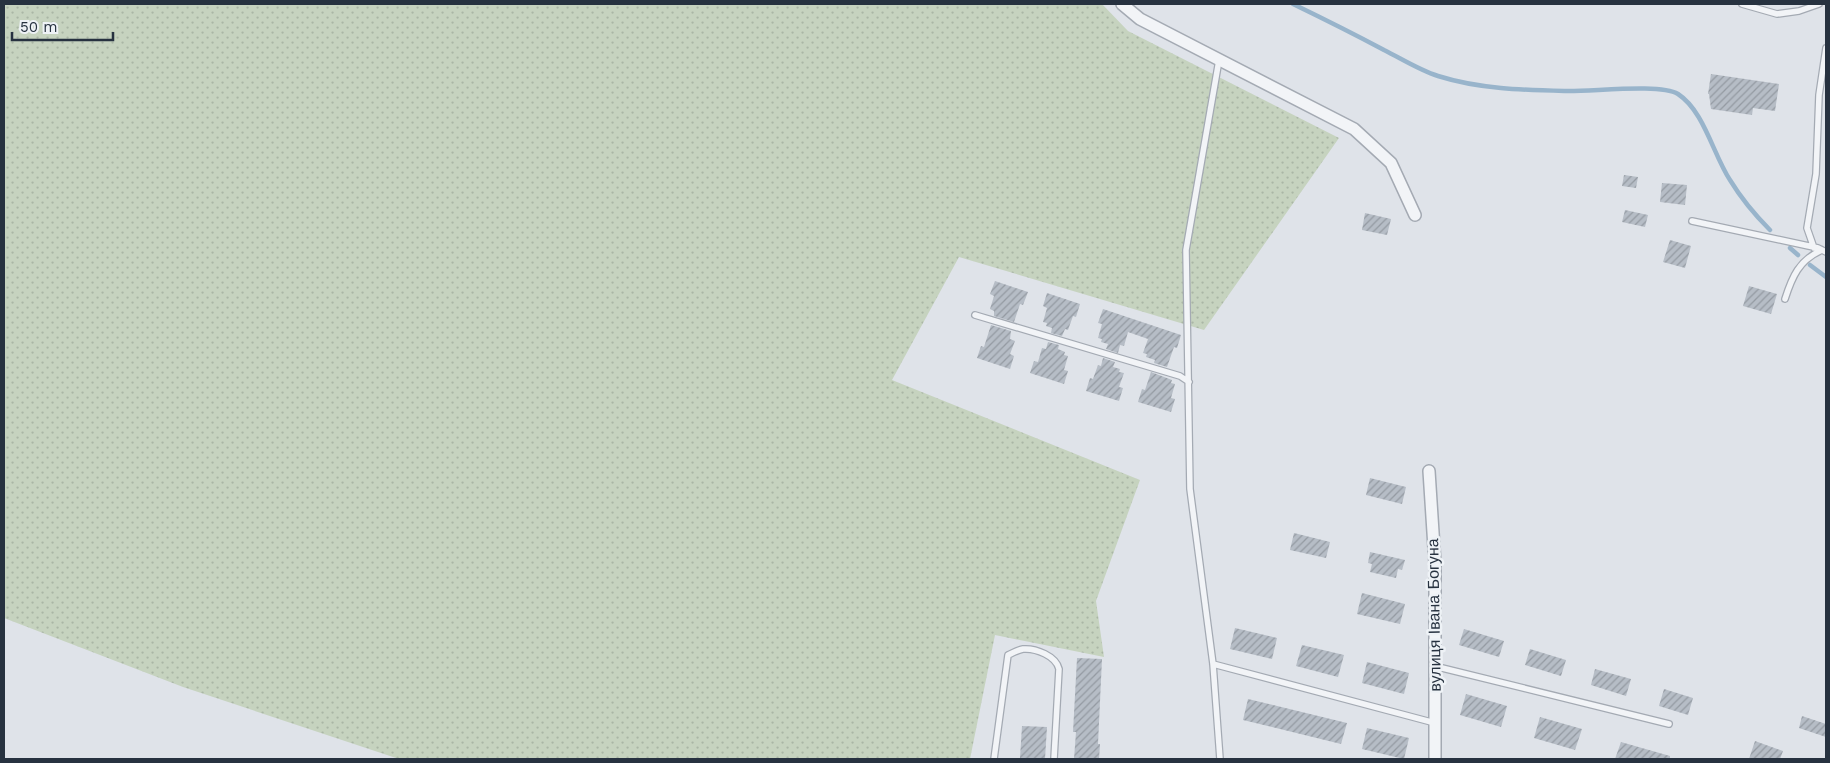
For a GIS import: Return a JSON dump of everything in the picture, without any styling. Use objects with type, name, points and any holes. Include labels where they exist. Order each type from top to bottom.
[{"type":"street","points":[[1122,4],[1140,19],[1354,129],[1391,163],[1415,215]]},
{"type":"street","name":"вулиця Івана Богуна","points":[[1429,471],[1435,563],[1435,759]]},
{"type":"lane","points":[[1742,4],[1777,14],[1799,11],[1819,4]]},
{"type":"lane","points":[[1814,248],[1807,228],[1816,174],[1819,95],[1826,48]]},
{"type":"lane","points":[[1219,60],[1186,250],[1190,489],[1213,664],[1220,759]]},
{"type":"lane","points":[[1692,221],[1824,251]]},
{"type":"lane","points":[[1785,299],[1791,279],[1796,272],[1813,254],[1824,251]]},
{"type":"lane","points":[[975,315],[1180,376],[1189,382]]},
{"type":"lane","points":[[994,759],[1008,655],[1023,649],[1036,650],[1058,663],[1054,759]]},
{"type":"lane","points":[[1213,664],[1435,723]]},
{"type":"lane","points":[[1434,666],[1669,724]]},
{"type":"green space","points":[[4,4],[1102,4],[1128,31],[1339,138],[1204,330],[959,257],[892,380],[1140,480],[1096,601],[1104,657],[995,635],[970,759],[399,759],[183,687],[4,618]]},
{"type":"building","points":[[1711,74],[1779,84],[1775,111],[1753,108],[1752,115],[1711,109],[1708,94]]},
{"type":"building","points":[[1624,175],[1638,177],[1636,188],[1622,186]]},
{"type":"building","points":[[1662,183],[1687,185],[1685,205],[1660,202]]},
{"type":"building","points":[[1625,210],[1648,215],[1645,227],[1622,222]]},
{"type":"building","points":[[1365,213],[1391,219],[1387,235],[1362,230]]},
{"type":"building","points":[[1670,240],[1691,246],[1685,268],[1663,262]]},
{"type":"building","points":[[995,281],[1028,292],[1023,305],[1020,304],[1014,322],[994,316],[994,311],[990,309],[994,296],[990,294]]},
{"type":"building","points":[[1749,286],[1777,294],[1771,314],[1743,306]]},
{"type":"building","points":[[1047,293],[1080,304],[1076,317],[1073,316],[1068,330],[1065,329],[1062,336],[1051,333],[1052,328],[1046,326],[1047,323],[1043,322],[1047,308],[1043,306]]},
{"type":"building","points":[[1103,309],[1181,335],[1177,348],[1174,347],[1167,367],[1154,363],[1155,360],[1146,357],[1147,354],[1143,353],[1148,339],[1128,332],[1124,346],[1120,345],[1118,353],[1106,349],[1108,344],[1101,342],[1102,339],[1098,338],[1102,324],[1098,323]]},
{"type":"building","points":[[991,325],[1011,331],[1010,339],[1015,341],[1010,354],[1014,356],[1010,369],[977,358],[981,346],[984,347]]},
{"type":"building","points":[[1048,342],[1059,345],[1058,349],[1065,352],[1064,355],[1068,356],[1064,370],[1068,371],[1064,384],[1030,373],[1034,361],[1038,362],[1042,348],[1046,349]]},
{"type":"building","points":[[1103,358],[1115,362],[1113,367],[1120,369],[1119,372],[1124,373],[1119,387],[1123,388],[1119,401],[1086,391],[1090,378],[1093,379],[1098,365],[1101,366]]},
{"type":"building","points":[[1151,372],[1172,380],[1171,383],[1175,384],[1171,398],[1175,399],[1171,412],[1138,402],[1142,389],[1145,390]]},
{"type":"building","points":[[1370,478],[1406,487],[1402,504],[1366,495]]},
{"type":"building","points":[[1294,533],[1330,542],[1326,558],[1290,550]]},
{"type":"building","points":[[1370,552],[1405,560],[1402,570],[1398,569],[1396,578],[1370,572],[1372,564],[1368,563]]},
{"type":"building","points":[[1362,593],[1405,604],[1400,624],[1357,614]]},
{"type":"building","points":[[1235,628],[1277,638],[1272,659],[1230,649]]},
{"type":"building","points":[[1464,629],[1504,641],[1499,657],[1459,645]]},
{"type":"building","points":[[1302,645],[1344,655],[1338,677],[1296,666]]},
{"type":"building","points":[[1530,649],[1566,660],[1561,676],[1525,665]]},
{"type":"building","points":[[1077,658],[1102,659],[1099,759],[1074,759],[1076,732],[1073,732]]},
{"type":"building","points":[[1367,662],[1409,673],[1404,694],[1362,683]]},
{"type":"building","points":[[1595,669],[1631,679],[1626,696],[1591,685]]},
{"type":"building","points":[[1664,689],[1693,698],[1688,715],[1659,706]]},
{"type":"building","points":[[1466,694],[1507,706],[1501,727],[1460,715]]},
{"type":"building","points":[[1248,699],[1347,723],[1341,744],[1243,720]]},
{"type":"building","points":[[1802,716],[1826,724],[1826,737],[1799,728]]},
{"type":"building","points":[[1540,717],[1582,729],[1575,750],[1534,738]]},
{"type":"building","points":[[1022,726],[1047,727],[1045,759],[1020,758]]},
{"type":"building","points":[[1367,728],[1409,738],[1404,759],[1362,749]]},
{"type":"building","points":[[1755,741],[1783,751],[1780,759],[1749,759]]},
{"type":"building","points":[[1621,742],[1670,756],[1670,759],[1615,759]]},
{"type":"waterway","points":[[1293,4],[1417,68],[1431,74],[1469,84],[1549,91],[1641,88],[1669,91],[1678,94],[1695,111],[1734,187],[1770,230]]},
{"type":"waterway","points":[[1790,248],[1798,255]]},
{"type":"waterway","points":[[1810,265],[1826,277]]}]
